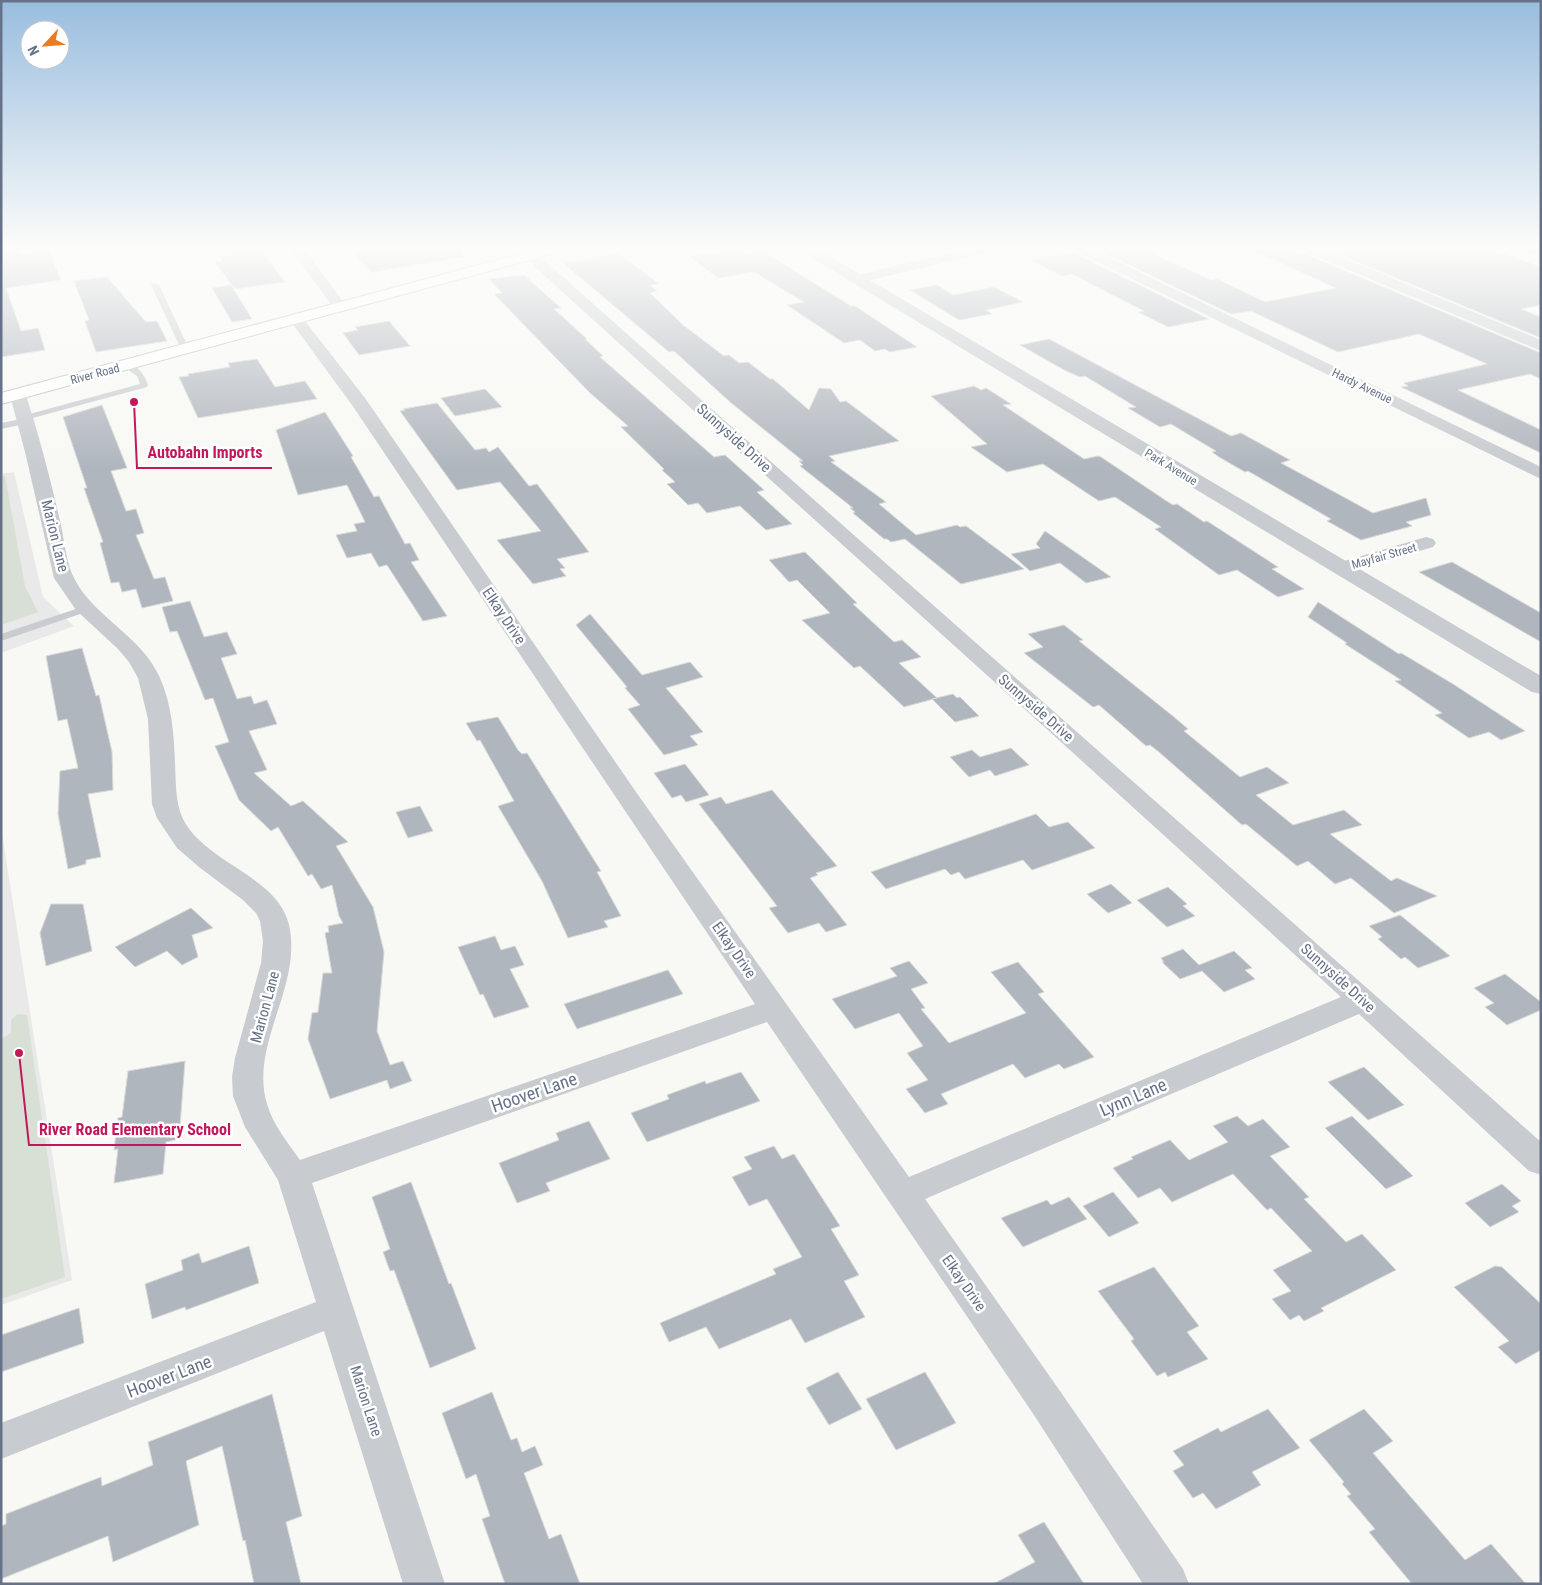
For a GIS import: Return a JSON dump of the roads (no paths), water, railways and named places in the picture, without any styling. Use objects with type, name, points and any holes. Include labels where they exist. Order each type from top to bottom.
[{"type":"main road","name":"River Road","points":[[14,412],[126,365],[292,320]]},
{"type":"street","name":"Elkay Drive","points":[[297,320],[359,402],[627,797],[775,1008],[1168,1584]]},
{"type":"street","name":"Sunnyside Drive","points":[[603,320],[1363,1000],[1541,1162]]},
{"type":"street","name":"Park Avenue","points":[[926,320],[1541,687]]},
{"type":"street","name":"Hardy Avenue","points":[[1227,320],[1541,474]]},
{"type":"street","points":[[1479,320],[1541,346]]},
{"type":"street","name":"Marion Lane","points":[[14,412],[64,577],[85,609],[126,644],[138,657],[148,674],[158,704],[165,804],[168,818],[184,842],[251,892],[266,907],[274,922],[277,961],[249,1073],[249,1097],[259,1121],[293,1176],[424,1584]]},
{"type":"street","name":"Mayfair Street","points":[[1341,568],[1426,543]]},
{"type":"street","name":"Lynn Lane","points":[[902,1194],[1363,1000]]},
{"type":"street","name":"Hoover Lane","points":[[293,1176],[775,1008]]},
{"type":"street","name":"Hoover Lane","points":[[1,1441],[336,1310]]},
{"type":"lane","points":[[172,320],[185,349]]},
{"type":"lane","points":[[14,412],[144,385],[141,375],[126,365]]},
{"type":"lane","points":[[1,638],[85,609]]},
{"type":"place","name":"Autobahn Imports","points":[[134,402]]},
{"type":"place","name":"River Road Elementary School","points":[[19,1053]]}]
